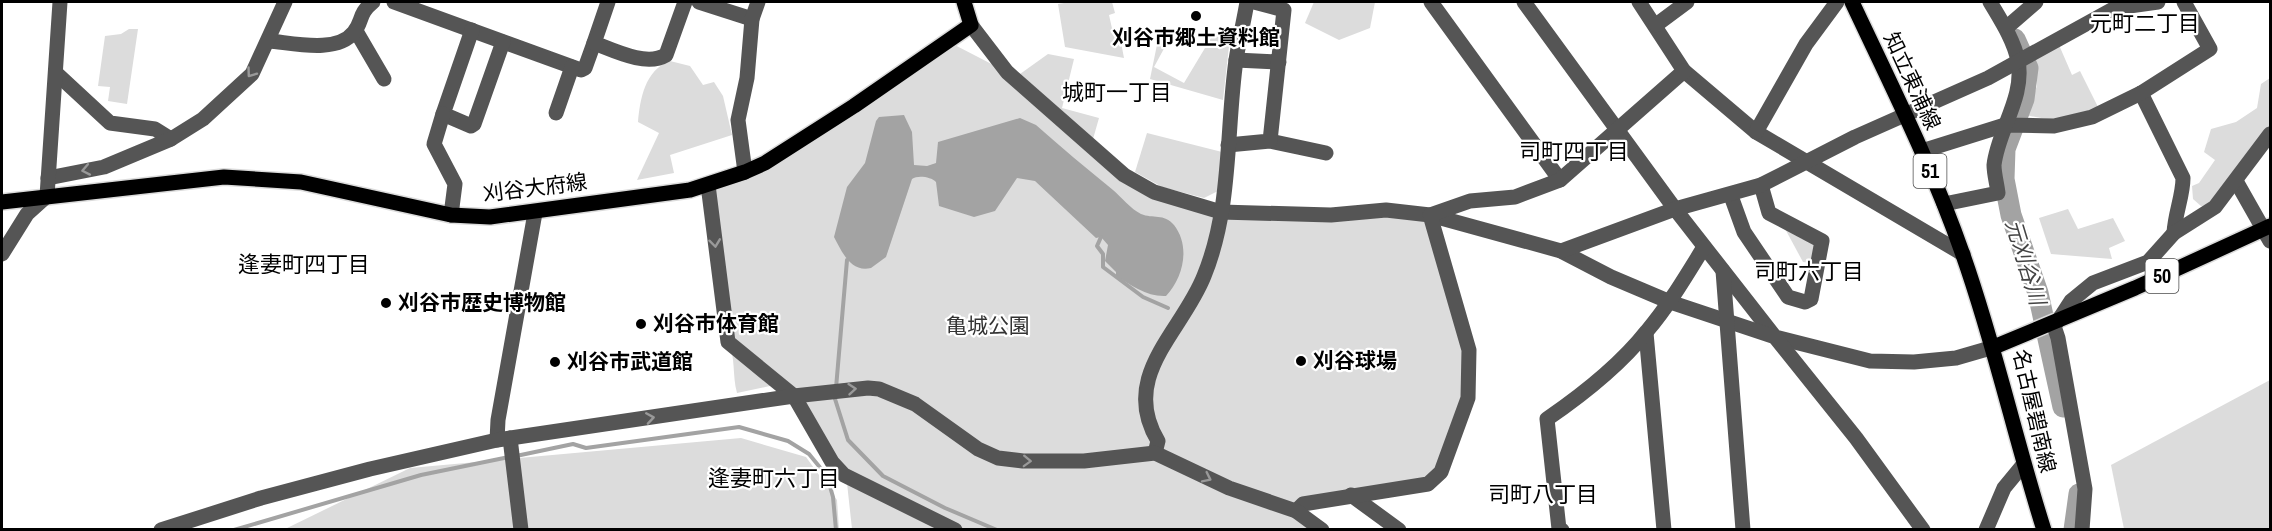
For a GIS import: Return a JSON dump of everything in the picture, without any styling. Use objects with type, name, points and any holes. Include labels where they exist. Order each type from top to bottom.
[{"type":"main road","points":[[964,2],[971,25]]},
{"type":"main road","name":"知立東浦線","points":[[1852,2],[1922,151],[1999,345]]},
{"type":"main road","name":"刈谷大府線","points":[[2,202],[224,177],[268,178],[301,182],[451,215],[490,217],[535,213],[690,190],[745,172],[813,133],[971,25]]},
{"type":"main road","name":"名古屋碧南線","points":[[2044,530],[2023,465],[1999,345],[2268,232]]},
{"type":"street","points":[[2,254],[27,214],[47,196],[60,2]]},
{"type":"street","points":[[48,178],[104,167],[171,138],[203,119],[252,74],[285,2]]},
{"type":"street","points":[[269,41],[319,45],[345,42],[356,31],[361,12],[374,2]]},
{"type":"street","points":[[394,2],[581,70],[585,68],[608,2]]},
{"type":"street","points":[[594,43],[634,57],[660,58],[666,55],[685,2]]},
{"type":"street","points":[[699,2],[752,20]]},
{"type":"street","points":[[745,172],[738,120],[747,78],[752,20],[758,2]]},
{"type":"street","points":[[1155,453],[1158,441],[1147,423],[1148,379],[1155,356],[1204,278],[1221,212],[1236,60],[1247,2]]},
{"type":"street","points":[[1254,2],[1284,10],[1270,141]]},
{"type":"street","points":[[1431,2],[1560,180]]},
{"type":"street","points":[[1524,2],[1675,209],[1856,438],[1923,530]]},
{"type":"street","points":[[1639,2],[1684,71],[1756,132],[1809,161],[1963,254]]},
{"type":"street","points":[[1656,25],[1687,2]]},
{"type":"street","points":[[1756,132],[1806,44],[1837,2]]},
{"type":"street","points":[[1944,204],[1998,193],[1994,166],[2016,96],[2022,60],[1990,2]]},
{"type":"street","points":[[1561,251],[1675,209],[1731,196],[1761,185],[1905,114],[2022,60],[2115,8],[2158,2]]},
{"type":"street","points":[[1922,151],[2006,125],[2054,126],[2092,117],[2141,93],[2210,49],[2184,2]]},
{"type":"street","points":[[2006,28],[2035,3]]},
{"type":"street","points":[[971,25],[1007,72],[1124,175],[1154,192],[1221,212],[1331,215],[1386,210],[1430,215],[1561,251],[1611,278],[1670,302],[1724,318],[1775,337],[1870,361],[1914,362],[1945,359],[1999,345]]},
{"type":"street","points":[[451,215],[455,184],[434,144],[472,30]]},
{"type":"street","points":[[356,31],[384,79]]},
{"type":"street","points":[[443,114],[471,126],[474,124],[503,42]]},
{"type":"street","points":[[1236,60],[1279,62]]},
{"type":"street","points":[[555,113],[572,67]]},
{"type":"street","points":[[1430,215],[1470,201],[1515,197],[1560,180],[1684,71]]},
{"type":"street","points":[[56,73],[110,123],[154,129],[171,138]]},
{"type":"street","points":[[2141,93],[2183,177],[2183,190],[2175,211],[2174,233]]},
{"type":"street","points":[[2082,530],[2085,489],[2054,323],[2072,301],[2093,283],[2148,262],[2174,233],[2215,207],[2271,134]]},
{"type":"street","points":[[1228,146],[1270,141],[1326,153]]},
{"type":"street","points":[[2236,181],[2268,232]]},
{"type":"street","points":[[708,185],[728,342],[794,396],[832,462],[844,475],[955,530]]},
{"type":"street","points":[[1731,196],[1744,232],[1788,297],[1805,302],[1811,299],[1822,241],[1769,213],[1761,185]]},
{"type":"street","points":[[521,530],[498,420],[535,213]]},
{"type":"street","points":[[1296,511],[1303,504],[1428,484],[1441,472],[1468,398],[1469,350],[1430,215]]},
{"type":"street","points":[[1562,530],[1559,529],[1547,419],[1584,392],[1646,333],[1670,302],[1704,247]]},
{"type":"street","points":[[1722,271],[1724,318],[1743,530]]},
{"type":"street","points":[[1646,333],[1664,530]]},
{"type":"street","points":[[161,530],[261,498],[503,439],[854,389],[879,389],[915,404],[978,449],[998,458],[1084,461],[1155,453],[1229,488],[1296,511],[1322,530]]},
{"type":"street","points":[[1986,530],[2004,488],[2023,465]]},
{"type":"street","points":[[1351,495],[1399,530]]},
{"type":"green space","points":[[1112,2],[1115,13],[1109,15],[1113,33],[1119,32],[1124,58],[1065,47],[1058,4]]},
{"type":"green space","points":[[1314,2],[1375,2],[1370,28],[1339,40],[1305,23]]},
{"type":"green space","points":[[1161,25],[1173,32],[1154,67],[1184,83],[1214,33],[1230,37],[1223,100],[1150,79]]},
{"type":"green space","points":[[129,29],[138,29],[127,104],[108,101],[110,87],[98,86],[105,36],[121,34]]},
{"type":"green space","name":"亀城公園","points":[[947,41],[1007,72],[1124,175],[1221,212],[1430,215],[1461,318],[1468,398],[1428,484],[1303,504],[1322,529],[852,529],[847,483],[779,384],[737,393],[732,354],[728,342],[708,185],[745,172]]},
{"type":"green space","points":[[2059,45],[2072,75],[2080,71],[2098,107],[2081,116],[2063,119],[2045,119],[2026,115],[2037,86],[2035,60]]},
{"type":"green space","points":[[1048,54],[1074,59],[1062,108],[1099,118],[1093,139],[1020,74]]},
{"type":"green space","points":[[670,61],[690,66],[703,85],[714,82],[723,96],[732,135],[670,155],[674,173],[637,180],[659,133],[638,122],[642,95],[649,78],[662,65]]},
{"type":"green space","points":[[2270,78],[2270,128],[2212,205],[2201,206],[2193,199],[2192,186],[2199,183],[2215,160],[2204,152],[2211,129],[2236,122],[2257,108],[2261,84]]},
{"type":"green space","points":[[1147,133],[1222,152],[1220,190],[1204,198],[1162,187],[1135,172]]},
{"type":"green space","points":[[2068,209],[2078,229],[2113,218],[2125,241],[2109,248],[2112,259],[2051,254],[2039,218]]},
{"type":"green space","points":[[1783,225],[1817,244],[1813,263],[1803,262]]},
{"type":"green space","points":[[2270,380],[2270,529],[2124,529],[2111,465]]},
{"type":"green space","points":[[741,438],[806,457],[837,500],[839,529],[283,530],[410,468]]},
{"type":"shaded area","points":[[904,115],[912,132],[914,165],[927,166],[936,163],[938,142],[1020,118],[1036,125],[1134,209],[1141,214],[1166,219],[1174,225],[1182,243],[1183,262],[1172,289],[1166,296],[1152,295],[1116,276],[1116,272],[1105,261],[1108,245],[1101,237],[1096,238],[1035,181],[1017,178],[995,211],[974,217],[939,206],[934,180],[921,177],[912,179],[886,257],[871,268],[864,269],[853,264],[844,255],[834,237],[847,187],[865,163],[879,117]]},
{"type":"waterway","name":"元刈谷川","points":[[2015,39],[2028,68],[2024,99],[2005,149],[2004,179],[2011,215],[2038,293],[2063,407]]},
{"type":"waterway","points":[[1101,237],[1097,246],[1103,254],[1103,267],[1143,297],[1168,308]]},
{"type":"waterway","points":[[836,388],[847,260]]},
{"type":"waterway","points":[[835,399],[848,440],[883,476],[945,508],[997,530]]},
{"type":"waterway","points":[[516,456],[573,444],[586,448],[739,427],[788,441],[809,454],[827,476],[833,497],[836,530]]},
{"type":"waterway","points":[[234,530],[421,475],[509,457]]},
{"type":"waterway","name":"元刈谷川","points":[[2074,530],[2079,494]]},
{"type":"place","name":"刈谷市郷土資料館","points":[[1196,16]]},
{"type":"place","name":"刈谷市歴史博物館","points":[[386,303]]},
{"type":"place","name":"刈谷市体育館","points":[[641,324]]},
{"type":"place","name":"刈谷球場","points":[[1301,361]]},
{"type":"place","name":"刈谷市武道館","points":[[555,362]]},
{"type":"district","name":"元町二丁目","points":[[2145,23]]},
{"type":"district","name":"城町一丁目","points":[[1117,92]]},
{"type":"district","name":"司町四丁目","points":[[1574,151]]},
{"type":"district","name":"逢妻町四丁目","points":[[304,264]]},
{"type":"district","name":"司町六丁目","points":[[1809,271]]},
{"type":"district","name":"逢妻町六丁目","points":[[774,478]]},
{"type":"district","name":"司町八丁目","points":[[1543,494]]}]
